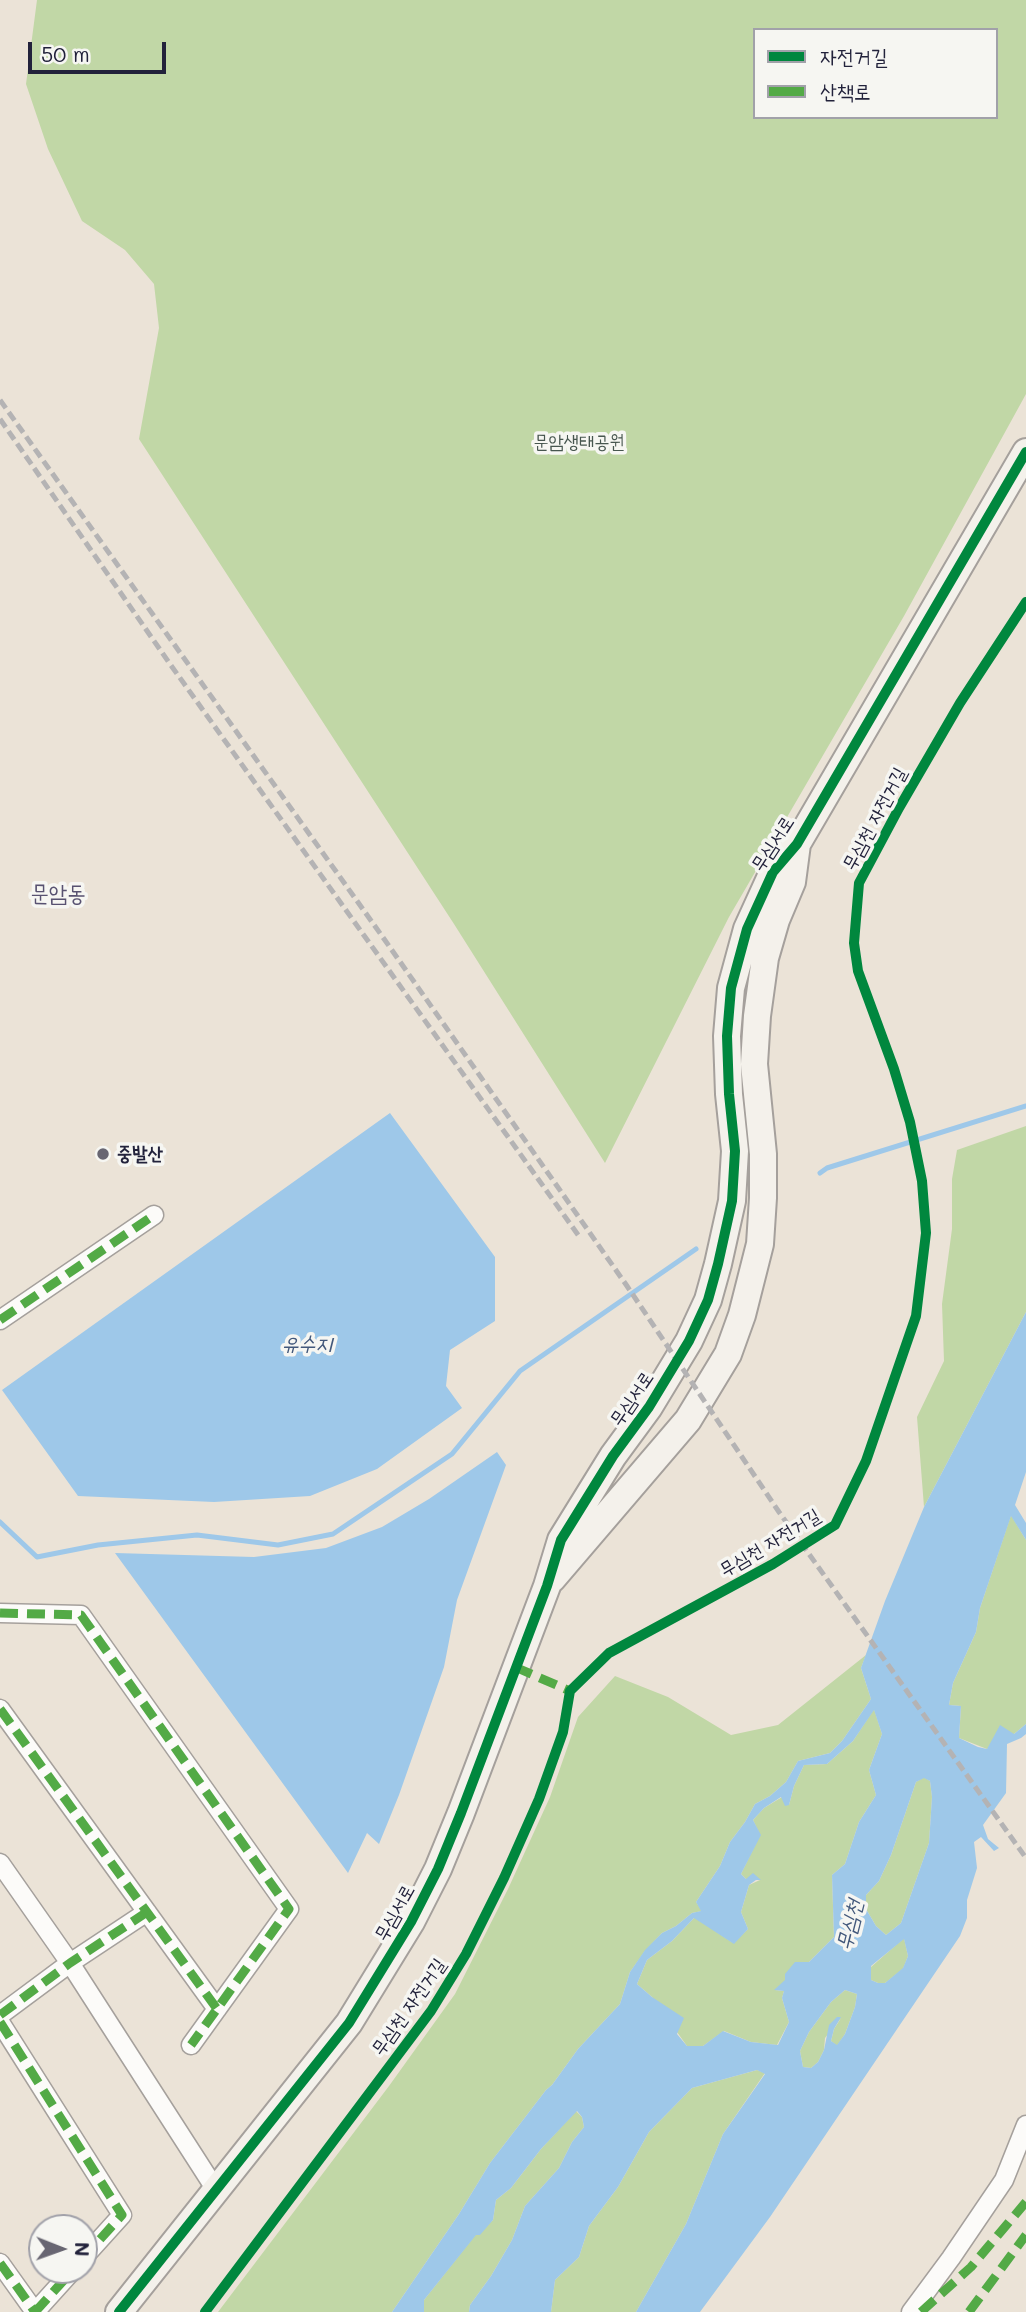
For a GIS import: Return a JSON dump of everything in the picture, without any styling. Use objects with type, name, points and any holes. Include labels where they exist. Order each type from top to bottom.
[{"type":"street","name":"무심서로","points":[[118,2312],[349,2023],[411,1922],[438,1869],[547,1586],[561,1541],[613,1456],[649,1407],[689,1341],[708,1300],[732,1201],[735,1151],[727,1037],[731,989],[747,929],[773,872],[797,845],[1026,452]]},
{"type":"street","name":"무심서로","points":[[547,1586],[688,1420],[728,1354],[742,1315],[760,1244],[763,1198],[763,1154],[754,1064],[757,1016],[765,958],[776,920],[792,882],[797,845]]},
{"type":"street","points":[[0,1320],[154,1215]]},
{"type":"street","points":[[0,1613],[81,1615],[289,1909],[191,2045]]},
{"type":"street","points":[[0,1709],[217,2009]]},
{"type":"street","points":[[0,1863],[70,1963],[216,2190]]},
{"type":"street","points":[[0,2015],[70,1963],[147,1912]]},
{"type":"street","points":[[0,2022],[122,2215],[98,2242]]},
{"type":"street","points":[[911,2312],[1004,2179],[1026,2125]]},
{"type":"street","points":[[0,2263],[35,2312],[60,2284]]},
{"type":"green space","name":"문암생태공원","points":[[37,0],[1026,0],[1026,394],[904,616],[729,917],[605,1163],[454,924],[139,439],[159,328],[154,284],[125,250],[82,221],[48,149],[26,84]]},
{"type":"green space","points":[[1026,1126],[1026,1312],[924,1507],[917,1417],[944,1361],[942,1304],[952,1229],[952,1179],[957,1150]]},
{"type":"green space","points":[[1011,1515],[1026,1540],[1026,1724],[987,1749],[959,1738],[961,1706],[949,1705],[953,1683],[976,1632],[980,1608]]},
{"type":"green space","points":[[866,1655],[861,1668],[871,1699],[842,1741],[830,1753],[798,1761],[786,1782],[770,1796],[755,1804],[696,1902],[702,1911],[692,1913],[662,1933],[645,1951],[630,1972],[620,2004],[578,2049],[490,2163],[459,2214],[392,2312],[218,2312],[455,1994],[508,1889],[550,1797],[578,1717],[615,1676],[668,1697],[731,1735],[778,1725]]},
{"type":"green space","points":[[874,1709],[882,1734],[869,1770],[876,1795],[859,1822],[845,1864],[832,1875],[834,1937],[775,1990],[784,1991],[782,1998],[789,2022],[777,2045],[751,2042],[724,2031],[703,2046],[687,2046],[652,1997],[637,1984],[647,1960],[672,1941],[695,1917],[733,1943],[748,1929],[741,1912],[749,1885],[760,1880],[746,1879],[741,1874],[760,1835],[753,1820],[764,1808],[782,1797],[789,1805],[804,1765],[827,1764],[853,1741]]},
{"type":"green space","points":[[924,1777],[930,1781],[932,1797],[929,1843],[901,1923],[886,1935],[876,1926],[866,1909],[866,1895],[879,1881],[891,1855],[916,1782]]},
{"type":"green space","points":[[904,1938],[908,1956],[903,1969],[885,1983],[871,1980],[871,1967]]},
{"type":"green space","points":[[845,1990],[857,1994],[845,2034],[837,2046],[831,2041],[841,2018],[825,2038],[824,2050],[818,2062],[811,2068],[803,2067],[800,2051],[809,2032],[831,2002]]},
{"type":"green space","points":[[757,2070],[765,2073],[723,2134],[686,2224],[636,2312],[551,2312],[555,2280],[579,2257],[589,2226],[618,2187],[649,2132],[692,2088]]},
{"type":"green space","points":[[576,2111],[582,2117],[584,2127],[572,2142],[559,2168],[525,2206],[512,2240],[470,2305],[469,2312],[424,2312],[424,2300],[476,2234],[493,2220],[496,2200],[511,2188],[541,2149]]},
{"type":"water","name":"유수지","points":[[390,1113],[495,1257],[495,1321],[450,1350],[446,1386],[462,1408],[377,1469],[310,1496],[214,1502],[78,1496],[2,1390]]},
{"type":"water","name":"무심천","points":[[1026,1312],[1026,1472],[1015,1505],[1026,1523],[1026,1540],[1011,1516],[980,1608],[976,1632],[953,1683],[949,1705],[961,1706],[959,1738],[978,1747],[987,1749],[1000,1725],[1014,1734],[1026,1724],[1026,1734],[1007,1744],[1006,1793],[983,1825],[988,1839],[999,1848],[994,1851],[981,1837],[974,1842],[977,1868],[967,1900],[967,1918],[960,1936],[770,2217],[700,2312],[636,2312],[686,2224],[723,2134],[765,2074],[757,2070],[692,2088],[649,2132],[618,2187],[589,2226],[579,2257],[555,2280],[551,2312],[469,2312],[470,2305],[512,2240],[525,2206],[559,2168],[572,2142],[584,2127],[582,2117],[577,2111],[541,2149],[511,2188],[496,2200],[493,2220],[480,2235],[476,2235],[424,2300],[424,2312],[392,2312],[459,2214],[490,2163],[578,2049],[620,2004],[630,1972],[645,1950],[662,1933],[692,1913],[701,1911],[696,1902],[755,1804],[770,1796],[786,1782],[798,1761],[830,1753],[842,1741],[871,1699],[861,1668],[924,1507]],"holes":[[[874,1710],[882,1734],[869,1770],[876,1795],[859,1822],[845,1864],[832,1875],[834,1937],[809,1962],[795,1962],[785,1974],[785,1980],[774,1990],[784,1991],[782,1998],[789,2022],[778,2045],[751,2042],[723,2031],[703,2046],[687,2046],[677,2034],[684,2018],[637,1984],[647,1960],[672,1941],[694,1918],[734,1944],[748,1929],[741,1912],[749,1885],[761,1880],[753,1873],[746,1879],[741,1874],[761,1835],[753,1820],[764,1808],[781,1797],[785,1806],[789,1805],[804,1765],[827,1764],[853,1741]],[[924,1778],[930,1781],[932,1797],[929,1843],[901,1923],[886,1935],[876,1926],[866,1909],[866,1895],[879,1881],[891,1855],[916,1782]],[[904,1939],[908,1956],[903,1968],[885,1983],[871,1980],[871,1966]],[[845,1990],[857,1994],[845,2034],[837,2045],[831,2041],[841,2017],[837,2017],[829,2025],[824,2050],[818,2062],[811,2068],[803,2067],[800,2051],[809,2032],[831,2002]]]},
{"type":"water","points":[[497,1452],[506,1465],[457,1600],[444,1667],[399,1795],[379,1844],[367,1833],[348,1873],[115,1553],[254,1557],[326,1548],[382,1527],[429,1499]]},
{"type":"waterway","points":[[820,1173],[827,1168],[1026,1106]]},
{"type":"waterway","points":[[0,1522],[37,1557],[98,1545],[197,1535],[278,1545],[333,1534],[452,1454],[520,1371],[696,1249]]},
{"type":"railway","points":[[0,400],[382,936],[627,1286],[779,1512],[1026,1858]]},
{"type":"railway","points":[[0,419],[170,664],[581,1239]]},
{"type":"marked path","points":[[0,1320],[154,1215]]},
{"type":"marked path","points":[[0,1613],[81,1615],[289,1909],[191,2045]]},
{"type":"marked path","points":[[515,1667],[570,1691]]},
{"type":"marked path","points":[[0,1709],[217,2009]]},
{"type":"marked path","points":[[0,2015],[70,1963],[147,1912]]},
{"type":"marked path","points":[[0,2022],[122,2215],[98,2242]]},
{"type":"marked path","points":[[921,2312],[971,2267],[1026,2202]]},
{"type":"marked path","points":[[969,2312],[1026,2235]]},
{"type":"marked path","points":[[0,2263],[35,2312]]},
{"type":"marked path","points":[[35,2312],[60,2284]]},
{"type":"cycle path","points":[[119,2312],[349,2023],[411,1922],[438,1869],[547,1586],[561,1540],[613,1456],[649,1407],[689,1341],[708,1300],[732,1201],[735,1151],[727,1036],[731,988],[747,929],[773,872],[797,844],[1026,452]]},
{"type":"cycle path","name":"무심천 자전거길","points":[[205,2312],[431,2011],[466,1954],[539,1799],[563,1732],[570,1691],[609,1653],[773,1564],[835,1525],[866,1461],[916,1316],[926,1233],[922,1181],[910,1122],[894,1069],[858,971],[854,943],[859,883],[960,703],[1026,602]]},
{"type":"place","name":"중발산","points":[[103,1154]]},
{"type":"district","name":"문암동","points":[[58,894]]}]
